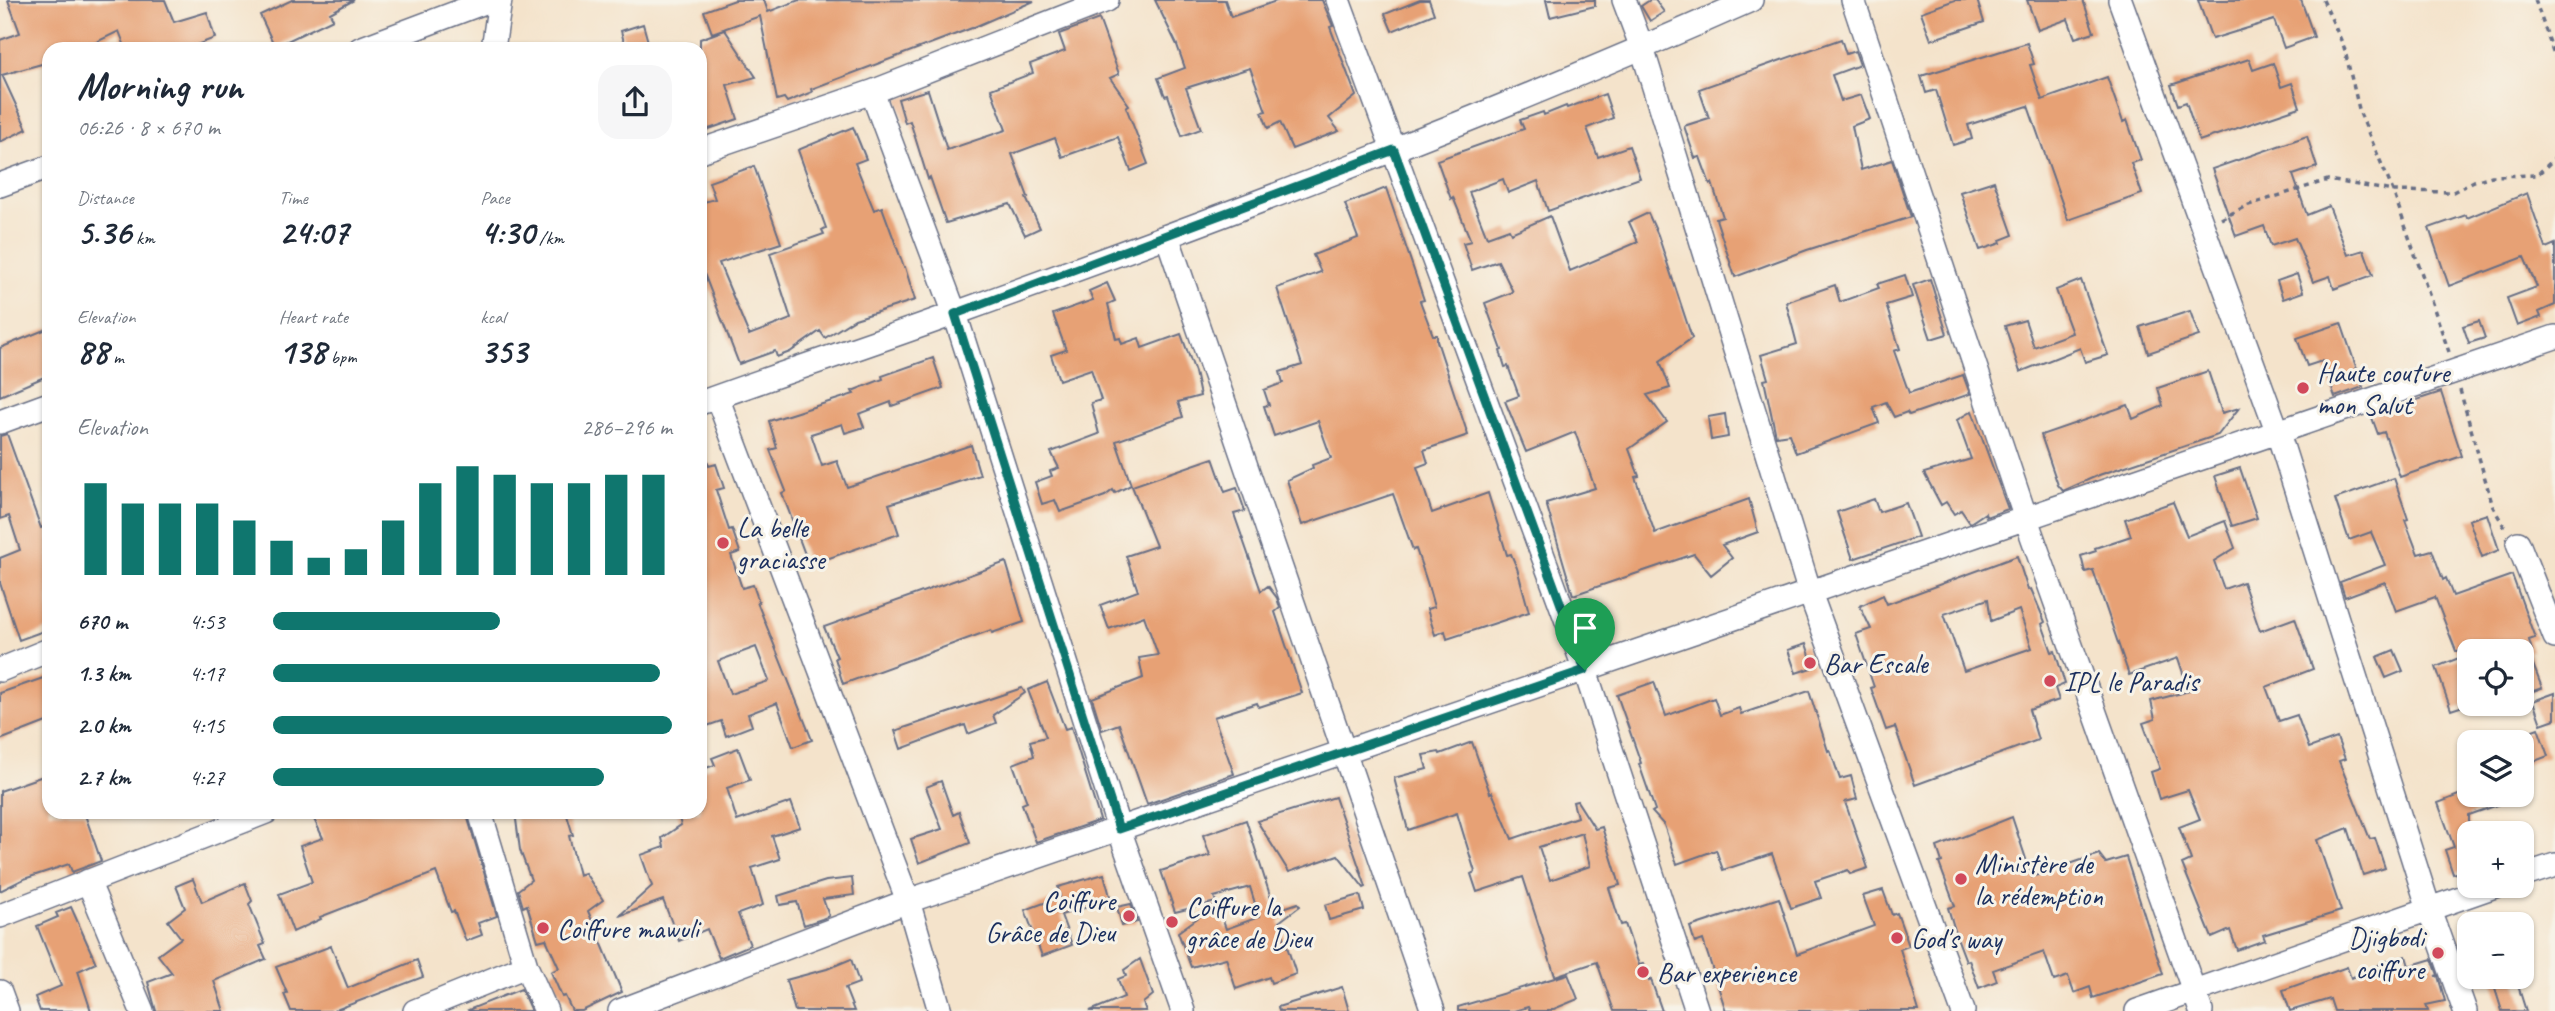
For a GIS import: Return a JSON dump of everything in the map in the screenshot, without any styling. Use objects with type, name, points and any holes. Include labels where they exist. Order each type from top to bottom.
[{"type":"street","points":[[379,42],[490,0]]},
{"type":"street","points":[[494,42],[500,0]]},
{"type":"street","points":[[707,149],[872,92],[1107,0]]},
{"type":"street","points":[[1338,0],[1585,670],[1697,1011]]},
{"type":"street","points":[[1623,0],[1642,48],[1810,593],[1963,1011]]},
{"type":"street","points":[[940,1011],[908,901],[708,400],[955,314],[1394,150],[1751,0]]},
{"type":"street","points":[[1853,0],[2026,519],[2197,1000]]},
{"type":"street","points":[[2120,0],[2278,433],[2429,909],[2465,1011]]},
{"type":"street","points":[[872,92],[955,314],[1119,829],[1184,1011]]},
{"type":"street","points":[[0,185],[42,170]]},
{"type":"street","points":[[1167,236],[1433,1011]]},
{"type":"street","points":[[620,1011],[908,901],[2555,338]]},
{"type":"street","points":[[0,422],[42,407]]},
{"type":"street","points":[[2518,543],[2555,637]]},
{"type":"street","points":[[0,670],[42,653]]},
{"type":"street","points":[[0,916],[248,819]]},
{"type":"street","points":[[482,819],[526,966],[546,1011]]},
{"type":"street","points":[[2534,872],[2555,864]]},
{"type":"street","points":[[88,881],[142,1011]]},
{"type":"street","points":[[2137,1011],[2197,1000],[2461,898]]},
{"type":"street","points":[[415,1011],[526,966]]},
{"type":"street","points":[[0,992],[7,1011]]},
{"type":"path","points":[[2323,0],[2344,47],[2360,113],[2393,191],[2455,372],[2493,507],[2505,529],[2518,543]]},
{"type":"path","points":[[2535,0],[2555,57]]},
{"type":"path","points":[[2204,227],[2246,206],[2328,180],[2393,191],[2453,192],[2491,176],[2537,175],[2555,158]]},
{"type":"building","points":[[8,0],[165,0],[174,22],[207,12],[215,38],[204,42],[123,42],[119,31],[96,42],[42,42],[42,64],[2,75],[27,129],[0,142],[0,40],[20,33]]},
{"type":"building","points":[[292,0],[354,0],[330,13],[333,19],[285,42],[273,42],[260,15]]},
{"type":"building","points":[[735,0],[764,0],[768,12],[799,0],[1034,1],[972,28],[811,89],[812,92],[787,102],[784,98],[777,100],[760,16],[712,33],[704,11]]},
{"type":"building","points":[[1155,0],[1225,0],[1231,17],[1279,0],[1322,0],[1356,96],[1329,118],[1339,131],[1292,149],[1280,122],[1268,128],[1262,112],[1266,111],[1250,68],[1186,88],[1201,129],[1182,136],[1168,95],[1165,96],[1158,78],[1185,68]]},
{"type":"building","points":[[1420,0],[1429,0],[1434,14],[1392,31],[1385,14]]},
{"type":"building","points":[[1546,0],[1595,0],[1595,6],[1550,17]]},
{"type":"building","points":[[1655,0],[1664,12],[1650,21],[1641,6]]},
{"type":"building","points":[[1955,0],[1977,0],[1984,22],[1931,40],[1921,12]]},
{"type":"building","points":[[2027,0],[2083,0],[2094,32],[2075,38],[2068,19],[2038,30]]},
{"type":"building","points":[[2198,0],[2301,0],[2314,37],[2284,48],[2274,20],[2212,39]]},
{"type":"building","points":[[1099,19],[1119,74],[1110,78],[1129,105],[1126,107],[1148,164],[1131,171],[1118,137],[1062,157],[1055,138],[1012,154],[1028,197],[1026,198],[1040,228],[1025,235],[1010,204],[946,223],[930,177],[928,179],[910,121],[905,123],[898,99],[928,90],[947,150],[1006,130],[991,89],[1033,73],[1030,64],[1065,51],[1059,34]]},
{"type":"building","points":[[643,24],[648,42],[624,42],[621,31]]},
{"type":"building","points":[[725,30],[756,77],[727,85],[738,119],[707,130],[707,42],[700,42],[700,39]]},
{"type":"building","points":[[1841,39],[1846,54],[1855,51],[1860,65],[1832,75],[1841,101],[1861,95],[1870,119],[1852,126],[1861,170],[1892,160],[1911,217],[1807,250],[1735,277],[1716,219],[1723,217],[1712,183],[1710,184],[1700,157],[1695,158],[1684,126],[1709,118],[1699,89]]},
{"type":"building","points":[[2027,43],[2034,64],[2030,65],[2042,100],[2107,77],[2123,122],[2127,120],[2141,160],[2131,163],[2142,194],[2068,220],[2028,106],[1968,125],[1972,139],[1953,145],[1936,90],[1926,93],[1921,76]]},
{"type":"building","points":[[2249,59],[2253,70],[2273,63],[2281,87],[2292,83],[2300,107],[2199,141],[2186,102],[2178,105],[2171,85]]},
{"type":"building","points":[[1605,94],[1613,118],[1587,128],[1598,157],[1629,146],[1640,178],[1548,211],[1538,181],[1508,193],[1503,179],[1469,192],[1487,237],[1509,229],[1511,233],[1550,216],[1570,271],[1638,242],[1629,222],[1648,213],[1658,235],[1692,338],[1660,361],[1670,388],[1647,395],[1667,422],[1629,449],[1639,476],[1635,477],[1655,533],[1749,499],[1758,532],[1722,545],[1732,558],[1711,575],[1694,554],[1573,595],[1546,503],[1595,488],[1575,432],[1526,452],[1505,401],[1519,396],[1508,366],[1505,367],[1500,351],[1502,350],[1485,303],[1513,292],[1498,261],[1472,270],[1463,243],[1471,241],[1453,197],[1451,199],[1437,160],[1524,129],[1520,120],[1543,112],[1544,115],[1566,106],[1567,108]]},
{"type":"building","points":[[853,127],[866,159],[855,163],[874,210],[882,207],[915,300],[855,319],[825,338],[820,331],[790,352],[777,357],[775,351],[739,364],[707,281],[707,201],[715,199],[709,182],[754,166],[781,243],[719,263],[749,335],[791,319],[770,253],[824,234],[822,230],[826,228],[798,150]]},
{"type":"building","points":[[2307,136],[2317,167],[2293,175],[2307,215],[2329,206],[2348,255],[2364,250],[2373,275],[2334,289],[2330,276],[2313,282],[2295,238],[2271,246],[2264,226],[2236,236],[2212,169]]},
{"type":"building","points":[[1994,181],[2013,235],[2000,240],[2001,243],[1980,250],[1960,192]]},
{"type":"building","points":[[1386,188],[1424,300],[1420,301],[1433,335],[1437,335],[1468,435],[1424,450],[1428,463],[1417,467],[1432,513],[1488,493],[1507,555],[1511,554],[1517,568],[1529,612],[1447,639],[1445,631],[1435,635],[1427,609],[1434,607],[1427,582],[1393,494],[1302,525],[1287,480],[1313,468],[1312,465],[1331,458],[1318,421],[1274,436],[1264,406],[1269,405],[1264,390],[1283,383],[1280,372],[1302,365],[1277,288],[1321,272],[1313,255],[1358,238],[1345,204]]},
{"type":"building","points":[[2527,193],[2546,248],[2555,244],[2555,305],[2539,312],[2541,317],[2517,326],[2507,298],[2537,287],[2524,257],[2449,286],[2429,228],[2466,215],[2467,218]]},
{"type":"building","points":[[2297,274],[2303,292],[2283,299],[2277,281]]},
{"type":"building","points":[[1905,275],[1912,297],[1886,305],[1900,349],[1894,351],[1909,393],[1963,375],[1970,394],[1909,415],[1907,412],[1894,417],[1886,402],[1873,407],[1879,423],[1796,453],[1789,434],[1776,436],[1764,380],[1768,379],[1761,355],[1797,344],[1786,302],[1835,285],[1840,302],[1879,288],[1877,284]]},
{"type":"building","points":[[1930,279],[1947,334],[1931,339],[1913,285]]},
{"type":"building","points":[[2081,280],[2108,355],[2085,362],[2080,348],[2020,372],[2005,326],[2025,320],[2034,347],[2072,333],[2056,290]]},
{"type":"building","points":[[1107,283],[1115,301],[1108,304],[1116,339],[1120,338],[1122,344],[1139,338],[1142,348],[1181,334],[1195,372],[1200,396],[1178,402],[1183,417],[1116,441],[1131,485],[1060,512],[1055,500],[1042,504],[1035,482],[1052,476],[1050,471],[1059,468],[1051,452],[1099,434],[1091,403],[1101,400],[1091,369],[1059,380],[1051,355],[1066,350],[1053,314],[1093,300],[1089,291]]},
{"type":"building","points":[[2190,311],[2199,336],[2148,353],[2140,327]]},
{"type":"building","points":[[2479,321],[2485,338],[2469,343],[2463,326]]},
{"type":"building","points":[[2341,323],[2363,387],[2335,397],[2322,361],[2307,366],[2297,338]]},
{"type":"building","points":[[42,331],[42,378],[0,396],[0,348]]},
{"type":"building","points":[[933,358],[943,388],[892,406],[891,402],[859,414],[864,427],[845,433],[842,424],[811,434],[822,466],[837,461],[847,487],[971,445],[980,475],[889,504],[899,534],[809,565],[782,493],[786,491],[770,450],[777,448],[769,421],[854,394],[852,391],[883,379],[882,376]]},
{"type":"building","points":[[2208,371],[2222,413],[2239,408],[2218,435],[2099,475],[2063,491],[2058,485],[2041,435],[2128,405],[2133,419],[2163,406],[2158,388]]},
{"type":"building","points":[[2441,392],[2462,456],[2400,477],[2384,432],[2378,434],[2371,415]]},
{"type":"building","points":[[1972,411],[2008,509],[1986,517],[1985,513],[1970,523],[1961,510],[1954,514],[1946,502],[1941,505],[1924,473],[1971,459],[1957,420]]},
{"type":"building","points":[[1725,414],[1728,437],[1711,440],[1708,417]]},
{"type":"building","points":[[7,434],[42,528],[42,632],[19,640],[0,583],[0,558],[20,550],[9,516],[0,519],[0,436]]},
{"type":"building","points":[[1213,458],[1225,492],[1237,488],[1245,511],[1234,514],[1261,591],[1268,586],[1277,598],[1280,608],[1275,612],[1302,693],[1259,707],[1257,703],[1214,717],[1234,774],[1147,804],[1119,724],[1102,730],[1092,698],[1143,678],[1139,658],[1158,655],[1144,616],[1109,629],[1100,605],[1138,591],[1126,556],[1156,546],[1132,486]]},
{"type":"building","points":[[707,460],[709,466],[716,464],[724,488],[716,490],[729,530],[732,529],[740,552],[731,555],[742,588],[753,585],[757,602],[812,740],[793,747],[777,703],[748,714],[752,726],[726,736],[721,721],[707,726]],"holes":[[[756,647],[769,681],[730,694],[718,661]]]},
{"type":"building","points":[[2240,468],[2257,518],[2232,526],[2215,476]]},
{"type":"building","points":[[2394,478],[2408,519],[2405,520],[2418,554],[2432,550],[2443,580],[2446,578],[2453,596],[2512,575],[2535,638],[2457,639],[2456,651],[2435,597],[2396,611],[2385,582],[2345,597],[2340,582],[2385,565],[2371,532],[2349,540],[2335,499]]},
{"type":"building","points":[[1874,499],[1879,512],[1906,503],[1918,537],[1853,559],[1837,512]]},
{"type":"building","points":[[2173,502],[2187,536],[2225,521],[2235,548],[2214,561],[2224,589],[2243,582],[2260,631],[2295,618],[2313,669],[2266,687],[2279,721],[2297,715],[2309,748],[2337,738],[2345,759],[2339,761],[2370,839],[2375,838],[2385,868],[2363,875],[2348,828],[2317,840],[2341,911],[2263,935],[2265,940],[2237,950],[2230,930],[2212,938],[2182,864],[2191,860],[2179,827],[2200,819],[2188,790],[2159,799],[2151,772],[2160,769],[2143,723],[2155,719],[2151,701],[2189,691],[2178,658],[2129,675],[2093,570],[2085,572],[2081,556],[2096,551],[2095,548],[2131,536],[2125,519]]},
{"type":"building","points":[[2487,514],[2499,550],[2482,557],[2469,520]]},
{"type":"building","points":[[2017,556],[2028,590],[2031,589],[2045,622],[2042,624],[2052,652],[2055,651],[2065,684],[2055,688],[2059,700],[2029,710],[2038,740],[1915,785],[1895,727],[1886,730],[1856,634],[1871,629],[1860,606],[1883,595],[1887,604]],"holes":[[[1988,599],[1991,621],[2019,610],[2032,648],[1964,671],[1944,614]]]},
{"type":"building","points":[[1006,562],[1024,622],[992,633],[991,630],[843,684],[835,658],[837,657],[824,627]]},
{"type":"building","points":[[1806,644],[1814,667],[1796,673],[1788,650]]},
{"type":"building","points":[[2394,650],[2403,671],[2386,678],[2377,657]]},
{"type":"building","points":[[2457,659],[2457,708],[2451,710],[2436,667]]},
{"type":"building","points":[[2534,667],[2542,688],[2534,691]]},
{"type":"building","points":[[42,678],[42,724],[0,740],[0,693]]},
{"type":"building","points":[[1047,682],[1065,729],[1071,727],[1100,820],[1036,842],[1022,804],[1027,802],[1013,764],[1034,756],[1030,741],[1046,737],[1028,690]]},
{"type":"building","points":[[1654,682],[1666,716],[1714,698],[1720,715],[1739,708],[1741,714],[1809,691],[1840,779],[1851,776],[1857,799],[1845,802],[1868,868],[1850,874],[1848,870],[1815,881],[1821,898],[1791,908],[1772,854],[1723,870],[1716,850],[1677,864],[1664,825],[1652,812],[1655,810],[1639,764],[1641,763],[1617,695]]},
{"type":"building","points":[[1022,688],[1025,693],[993,715],[996,723],[968,734],[965,725],[901,749],[895,731]]},
{"type":"building","points":[[2555,693],[2555,719],[2541,724],[2534,701]]},
{"type":"building","points":[[2538,728],[2548,756],[2534,761],[2534,730]]},
{"type":"building","points":[[1472,742],[1490,793],[1492,792],[1512,839],[1577,817],[1573,802],[1577,801],[1595,829],[1602,827],[1620,885],[1609,888],[1621,925],[1625,924],[1639,965],[1643,964],[1649,981],[1651,980],[1662,1011],[1614,1011],[1597,962],[1555,976],[1523,877],[1477,892],[1471,874],[1475,872],[1457,813],[1408,830],[1394,778],[1427,769],[1423,755],[1440,754]],"holes":[[[1582,833],[1590,866],[1550,880],[1539,847]]]},
{"type":"building","points":[[738,748],[750,780],[727,788],[737,821],[791,802],[800,827],[772,836],[780,859],[752,868],[763,905],[738,914],[750,945],[719,958],[707,929],[679,941],[663,900],[619,916],[652,886],[641,855],[664,847],[662,838],[681,825],[679,819],[707,819],[707,768],[715,765],[712,758]]},
{"type":"building","points":[[42,776],[42,819],[86,819],[101,861],[72,872],[69,864],[24,879],[0,891],[0,791]]},
{"type":"building","points":[[941,781],[953,815],[959,812],[970,843],[919,863],[911,839],[942,829],[926,787]]},
{"type":"building","points":[[2457,796],[2457,807],[2492,807],[2469,815],[2469,821],[2457,821],[2457,873],[2453,874],[2445,850],[2454,847],[2438,803]]},
{"type":"building","points":[[1335,797],[1366,887],[1364,888],[1338,855],[1289,872],[1257,821]]},
{"type":"building","points":[[2012,817],[2032,877],[2099,854],[2106,863],[2126,857],[2163,974],[2093,998],[2090,987],[2074,993],[2068,976],[2054,981],[2044,952],[1993,970],[1997,981],[1979,988],[1969,960],[1966,961],[1948,908],[1955,906],[1939,863],[1942,862],[1937,847]]},
{"type":"building","points":[[314,819],[468,819],[497,916],[478,923],[482,935],[466,941],[454,911],[451,912],[436,872],[320,917],[321,919],[293,932],[279,894],[312,882],[300,846],[323,838]]},
{"type":"building","points":[[516,819],[568,819],[573,835],[569,836],[579,875],[585,873],[603,900],[588,911],[622,992],[582,1011],[572,1011],[565,996],[562,997],[551,972],[559,968],[546,939],[538,941],[527,905],[523,907],[518,890],[531,880],[520,850]]},
{"type":"building","points":[[1246,820],[1275,911],[1298,903],[1300,906],[1279,922],[1296,974],[1271,983],[1269,977],[1236,989],[1226,958],[1191,967],[1178,932],[1217,904],[1226,929],[1259,917],[1250,887],[1214,897],[1216,902],[1175,912],[1161,871],[1210,855],[1203,835]]},
{"type":"building","points":[[1104,874],[1111,900],[1061,915],[1072,945],[1042,956],[1025,910],[1060,897],[1058,887]]},
{"type":"building","points":[[852,878],[854,895],[823,899],[829,916],[822,919],[804,925],[797,902],[780,905],[778,896],[826,881]]},
{"type":"building","points":[[193,879],[202,902],[245,883],[252,901],[249,904],[265,944],[260,946],[266,959],[214,981],[224,1011],[156,1011],[148,982],[172,973],[158,955],[181,938],[168,921],[185,908],[176,886]]},
{"type":"building","points":[[1883,890],[1892,915],[1897,913],[1909,946],[1900,949],[1919,1011],[1726,1011],[1703,940],[1695,943],[1690,927],[1779,898],[1797,954],[1874,926],[1863,896]]},
{"type":"building","points":[[1360,895],[1364,910],[1329,920],[1325,905]]},
{"type":"building","points":[[1131,904],[1137,922],[1122,926],[1117,907]]},
{"type":"building","points":[[71,907],[96,963],[78,971],[91,1011],[40,1011],[35,997],[61,986],[37,926],[58,917],[56,913]]},
{"type":"building","points":[[331,946],[348,988],[417,960],[423,977],[333,1011],[291,1011],[276,967]]},
{"type":"building","points":[[2406,956],[2409,966],[2432,959],[2438,975],[2435,976],[2438,976],[2445,1001],[2426,1005],[2428,1011],[2334,1011],[2330,999],[2290,1011],[2283,990],[2347,967],[2351,978],[2385,962]]},
{"type":"building","points":[[851,959],[859,983],[845,988],[854,1011],[795,1011],[786,980],[827,969]]},
{"type":"building","points":[[1140,959],[1153,995],[1143,1003],[1146,1011],[1090,1011],[1124,997],[1118,979],[1126,976],[1124,970]]},
{"type":"building","points":[[1568,974],[1578,999],[1549,1011],[1530,1011],[1528,1007],[1514,1011],[1458,1011],[1458,1007]]},
{"type":"building","points":[[1342,987],[1349,1011],[1279,1011],[1278,1007]]},
{"type":"building","points":[[521,989],[531,1011],[468,1010]]},
{"type":"building","points":[[2495,989],[2519,989],[2526,1011],[2502,1011]]},
{"type":"place","name":"Haute couture mon Salut","points":[[2303,388]]},
{"type":"place","name":"La belle graciasse","points":[[723,543]]},
{"type":"place","name":"Bar Escale","points":[[1810,663]]},
{"type":"place","name":"IPL le Paradis","points":[[2050,681]]},
{"type":"place","name":"Ministère de la rédemption","points":[[1961,879]]},
{"type":"place","name":"Coiffure Grâce de Dieu","points":[[1129,916]]},
{"type":"place","name":"Coiffure la grâce de Dieu","points":[[1172,922]]},
{"type":"place","name":"Coiffure mawuli","points":[[543,928]]},
{"type":"place","name":"God's way","points":[[1897,938]]},
{"type":"place","name":"Djigbodi coiffure","points":[[2438,953]]},
{"type":"place","name":"Bar experience","points":[[1643,972]]},
{"type":"route","points":[[1394,150],[1585,670],[1119,829],[955,314],[1394,150]]}]
